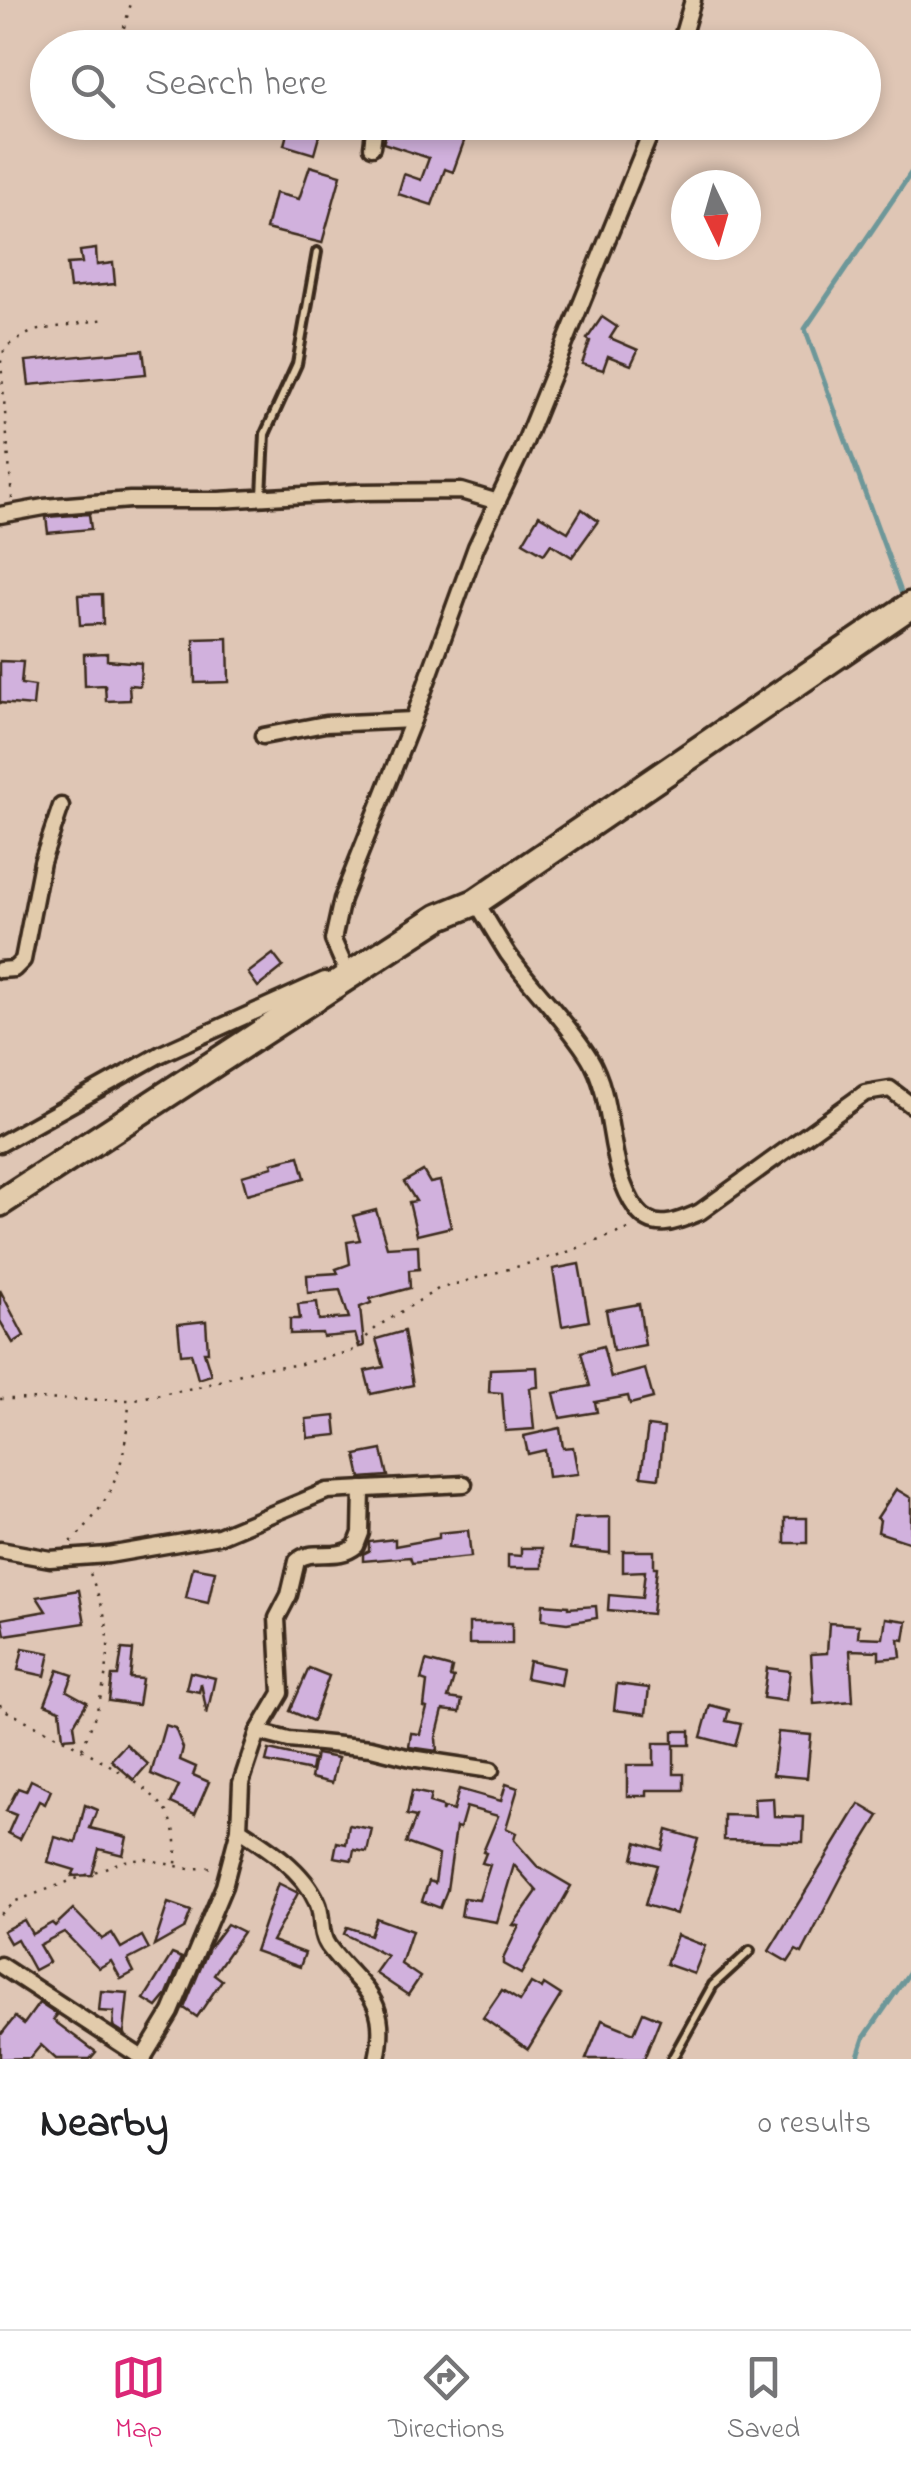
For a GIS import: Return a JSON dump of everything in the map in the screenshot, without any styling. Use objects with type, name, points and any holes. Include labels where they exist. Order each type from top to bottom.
[{"type":"highway","points":[[0,1203],[347,975],[440,917],[476,902],[911,604]]},
{"type":"street","points":[[683,30],[692,0]]},
{"type":"street","points":[[372,147],[373,140]]},
{"type":"street","points":[[0,1144],[161,1054],[347,975],[332,940],[333,929],[476,547],[648,140]]},
{"type":"street","points":[[7,514],[130,500],[357,492],[461,491],[498,502]]},
{"type":"street","points":[[263,736],[325,724],[413,720]]},
{"type":"street","points":[[0,970],[14,968],[23,960],[42,862],[61,806]]},
{"type":"street","points":[[476,902],[509,954],[590,1058],[602,1088],[612,1144],[626,1186],[638,1211],[650,1221],[675,1223],[700,1212],[865,1093],[890,1090],[911,1105]]},
{"type":"street","points":[[0,1550],[50,1559],[85,1557],[219,1536],[327,1490],[464,1484]]},
{"type":"street","points":[[0,1965],[144,2059],[170,2012],[224,1886],[239,1828],[240,1783],[258,1732],[280,1692],[277,1618],[289,1595],[296,1560],[304,1555],[344,1554],[356,1546],[361,1532],[362,1489]]},
{"type":"street","points":[[258,1732],[491,1770]]},
{"type":"street","points":[[239,1828],[278,1856],[316,1898],[328,1947],[370,1992],[381,2024],[377,2059]]},
{"type":"lane","points":[[262,497],[265,434],[298,364],[317,252]]},
{"type":"lane","points":[[672,2059],[713,1984],[750,1952]]},
{"type":"path","points":[[123,30],[132,0]]},
{"type":"path","points":[[7,514],[0,362],[5,347],[33,331],[105,319]]},
{"type":"path","points":[[0,1399],[130,1400],[203,1386],[260,1368],[297,1365],[352,1351],[378,1326],[438,1289],[562,1254],[650,1221]]},
{"type":"path","points":[[50,1559],[80,1533],[107,1500],[118,1477],[130,1400]]},
{"type":"path","points":[[82,1748],[99,1706],[108,1654],[106,1621],[85,1557]]},
{"type":"path","points":[[0,1704],[1,1708],[82,1748],[164,1808],[177,1841],[176,1866]]},
{"type":"path","points":[[0,1914],[16,1901],[124,1861],[146,1859],[189,1869],[230,1865]]},
{"type":"building","points":[[285,140],[318,140],[314,154],[284,145]]},
{"type":"building","points":[[465,140],[453,172],[445,169],[432,205],[398,194],[404,174],[421,180],[429,158],[383,143]]},
{"type":"building","points":[[310,166],[341,175],[322,243],[266,229],[275,193],[299,199]]},
{"type":"building","points":[[96,249],[97,265],[113,263],[115,284],[70,288],[67,264],[82,263],[80,251]]},
{"type":"building","points":[[602,317],[617,327],[610,338],[638,350],[631,365],[608,356],[603,370],[582,364],[590,341],[587,339]]},
{"type":"building","points":[[143,350],[146,374],[29,385],[26,361]]},
{"type":"building","points":[[582,509],[598,521],[572,557],[551,544],[544,554],[523,542],[539,515],[568,532]]},
{"type":"building","points":[[89,514],[91,529],[48,533],[46,517]]},
{"type":"building","points":[[102,594],[103,624],[80,625],[78,595]]},
{"type":"building","points":[[228,638],[229,682],[195,683],[194,639]]},
{"type":"building","points":[[107,653],[107,660],[141,663],[140,686],[129,685],[130,700],[106,701],[105,685],[85,686],[84,654]]},
{"type":"building","points":[[0,661],[23,662],[21,684],[35,686],[33,706],[0,703]]},
{"type":"building","points":[[273,954],[283,967],[258,987],[248,973]]},
{"type":"building","points":[[299,1156],[305,1178],[247,1194],[242,1176]]},
{"type":"building","points":[[423,1171],[430,1183],[440,1181],[451,1227],[417,1235],[409,1202],[416,1201],[404,1182]]},
{"type":"building","points":[[376,1210],[387,1247],[418,1245],[419,1269],[409,1270],[410,1288],[370,1299],[371,1303],[360,1307],[364,1346],[359,1347],[355,1334],[290,1334],[290,1319],[300,1319],[298,1304],[317,1302],[319,1320],[349,1318],[340,1290],[308,1293],[307,1275],[338,1273],[336,1269],[350,1264],[347,1242],[360,1240],[353,1216]]},
{"type":"building","points":[[579,1264],[589,1321],[562,1326],[553,1269]]},
{"type":"building","points":[[0,1290],[24,1336],[13,1343],[0,1321]]},
{"type":"building","points":[[639,1304],[645,1345],[613,1351],[606,1310]]},
{"type":"building","points":[[206,1321],[208,1352],[204,1352],[211,1375],[198,1379],[191,1353],[181,1354],[178,1324]]},
{"type":"building","points":[[404,1331],[413,1385],[371,1394],[365,1371],[384,1367],[376,1339]]},
{"type":"building","points":[[603,1346],[611,1378],[645,1369],[653,1398],[630,1404],[628,1396],[595,1402],[597,1412],[560,1418],[554,1393],[590,1386],[581,1352]]},
{"type":"building","points":[[537,1367],[538,1387],[530,1388],[534,1429],[505,1431],[502,1393],[489,1392],[490,1369]]},
{"type":"building","points":[[335,1416],[337,1435],[308,1438],[306,1419]]},
{"type":"building","points":[[648,1426],[664,1428],[659,1478],[641,1476]]},
{"type":"building","points":[[560,1428],[563,1448],[573,1447],[578,1474],[548,1477],[545,1450],[528,1454],[524,1436]]},
{"type":"building","points":[[382,1450],[388,1476],[361,1478],[356,1455]]},
{"type":"building","points":[[896,1489],[911,1498],[911,1543],[878,1532],[877,1518]]},
{"type":"building","points":[[610,1517],[610,1553],[570,1549],[574,1518]]},
{"type":"building","points":[[785,1518],[807,1518],[807,1543],[785,1543]]},
{"type":"building","points":[[468,1530],[471,1557],[412,1563],[410,1557],[363,1561],[369,1542],[395,1539],[395,1546],[439,1538],[439,1533]]},
{"type":"building","points":[[521,1548],[542,1548],[542,1568],[508,1568],[508,1555],[521,1556]]},
{"type":"building","points":[[623,1551],[654,1551],[657,1567],[652,1614],[608,1610],[609,1595],[642,1598],[645,1571],[623,1572]]},
{"type":"building","points":[[193,1567],[215,1571],[208,1603],[186,1598]]},
{"type":"building","points":[[79,1590],[85,1623],[5,1635],[2,1619],[46,1611],[37,1597]]},
{"type":"building","points":[[543,1604],[568,1608],[596,1606],[597,1618],[567,1623],[542,1620]]},
{"type":"building","points":[[886,1618],[907,1621],[904,1640],[899,1639],[901,1657],[879,1659],[879,1651],[850,1650],[853,1701],[814,1704],[811,1654],[827,1653],[829,1623],[859,1625],[858,1637],[883,1638]]},
{"type":"building","points":[[469,1623],[512,1623],[512,1644],[469,1644]]},
{"type":"building","points":[[23,1648],[50,1653],[45,1676],[18,1670]]},
{"type":"building","points":[[122,1649],[133,1650],[130,1678],[142,1679],[138,1705],[109,1701],[112,1676],[118,1676]]},
{"type":"building","points":[[426,1661],[452,1668],[450,1677],[454,1678],[448,1698],[462,1700],[460,1712],[443,1710],[437,1751],[409,1747],[411,1733],[420,1734],[427,1708],[427,1682],[421,1680]]},
{"type":"building","points":[[529,1661],[564,1668],[561,1685],[526,1678]]},
{"type":"building","points":[[309,1668],[329,1676],[313,1721],[290,1711]]},
{"type":"building","points":[[767,1668],[790,1671],[786,1701],[763,1698]]},
{"type":"building","points":[[58,1670],[73,1675],[67,1691],[87,1702],[74,1724],[76,1737],[63,1738],[60,1710],[45,1704]]},
{"type":"building","points":[[190,1672],[215,1678],[207,1714],[201,1683],[199,1692],[186,1689]]},
{"type":"building","points":[[617,1684],[649,1688],[646,1714],[614,1710]]},
{"type":"building","points":[[710,1705],[729,1710],[726,1721],[741,1724],[735,1746],[701,1737]]},
{"type":"building","points":[[165,1725],[175,1728],[183,1748],[180,1760],[196,1767],[193,1775],[209,1782],[195,1814],[171,1803],[179,1786],[151,1774]]},
{"type":"building","points":[[673,1731],[690,1731],[690,1745],[674,1745],[674,1774],[684,1774],[684,1790],[647,1790],[647,1796],[627,1796],[627,1765],[654,1765],[654,1743],[673,1743]]},
{"type":"building","points":[[778,1732],[811,1735],[807,1778],[773,1775]]},
{"type":"building","points":[[126,1744],[148,1764],[134,1780],[111,1760]]},
{"type":"building","points":[[269,1750],[313,1760],[311,1771],[266,1762]]},
{"type":"building","points":[[316,1754],[338,1758],[332,1783],[311,1778]]},
{"type":"building","points":[[31,1780],[51,1790],[45,1804],[39,1801],[20,1839],[8,1833],[16,1815],[6,1811],[18,1788],[26,1791]]},
{"type":"building","points":[[506,1784],[518,1788],[506,1828],[516,1833],[514,1840],[537,1866],[571,1886],[521,1974],[503,1964],[503,1959],[519,1926],[513,1925],[537,1891],[514,1865],[497,1922],[461,1916],[464,1898],[479,1900],[490,1865],[482,1863],[486,1853],[483,1852],[498,1816],[466,1807],[460,1828],[456,1827],[447,1890],[440,1908],[422,1901],[429,1881],[435,1883],[439,1855],[406,1843],[416,1817],[407,1815],[412,1791],[431,1795],[429,1803],[442,1807],[442,1812],[444,1808],[453,1811],[459,1789],[501,1801]]},
{"type":"building","points":[[773,1798],[774,1816],[804,1817],[803,1842],[724,1840],[724,1815],[755,1816],[754,1799]]},
{"type":"building","points":[[859,1804],[879,1816],[802,1953],[796,1950],[788,1962],[769,1951]]},
{"type":"building","points":[[85,1805],[97,1810],[90,1828],[127,1837],[123,1855],[99,1849],[92,1875],[72,1876],[75,1870],[48,1862],[55,1837],[76,1843]]},
{"type":"building","points":[[349,1825],[372,1829],[367,1852],[354,1850],[352,1860],[334,1857],[337,1842],[346,1844]]},
{"type":"building","points":[[667,1830],[698,1839],[676,1914],[645,1905],[657,1865],[633,1859],[637,1842],[662,1850]]},
{"type":"building","points":[[278,1883],[298,1893],[272,1941],[305,1953],[300,1967],[255,1951]]},
{"type":"building","points":[[168,1903],[191,1911],[184,1929],[154,1946]]},
{"type":"building","points":[[73,1909],[102,1939],[112,1933],[121,1948],[142,1936],[149,1949],[128,1960],[134,1972],[121,1979],[111,1961],[99,1968],[64,1932],[39,1945],[49,1962],[34,1970],[17,1939],[10,1943],[3,1931],[24,1920],[32,1934],[52,1923],[55,1926]]},
{"type":"building","points":[[376,1918],[412,1931],[401,1964],[420,1977],[408,1995],[375,1973],[387,1956],[344,1934],[347,1927],[370,1935]]},
{"type":"building","points":[[227,1924],[243,1932],[214,1974],[222,1980],[197,2017],[184,2008],[209,1948]]},
{"type":"building","points":[[677,1935],[705,1946],[694,1974],[666,1964]]},
{"type":"building","points":[[172,1954],[182,1958],[166,1996],[157,2007],[144,1999]]},
{"type":"building","points":[[531,1983],[542,1989],[544,1984],[561,1995],[528,2049],[483,2018],[502,1990],[520,2001]]},
{"type":"building","points":[[101,1991],[128,1993],[124,2033],[113,2026],[114,2012],[99,2011]]},
{"type":"building","points":[[39,2003],[57,2015],[53,2020],[96,2052],[90,2059],[56,2059],[41,2045],[30,2058],[0,2059],[0,2036],[15,2017],[24,2024]]},
{"type":"building","points":[[643,2012],[660,2019],[644,2059],[586,2059],[602,2020],[634,2033]]},
{"type":"waterway","points":[[904,600],[805,329],[911,173]]},
{"type":"waterway","points":[[857,2059],[864,2038],[911,1970]]}]
